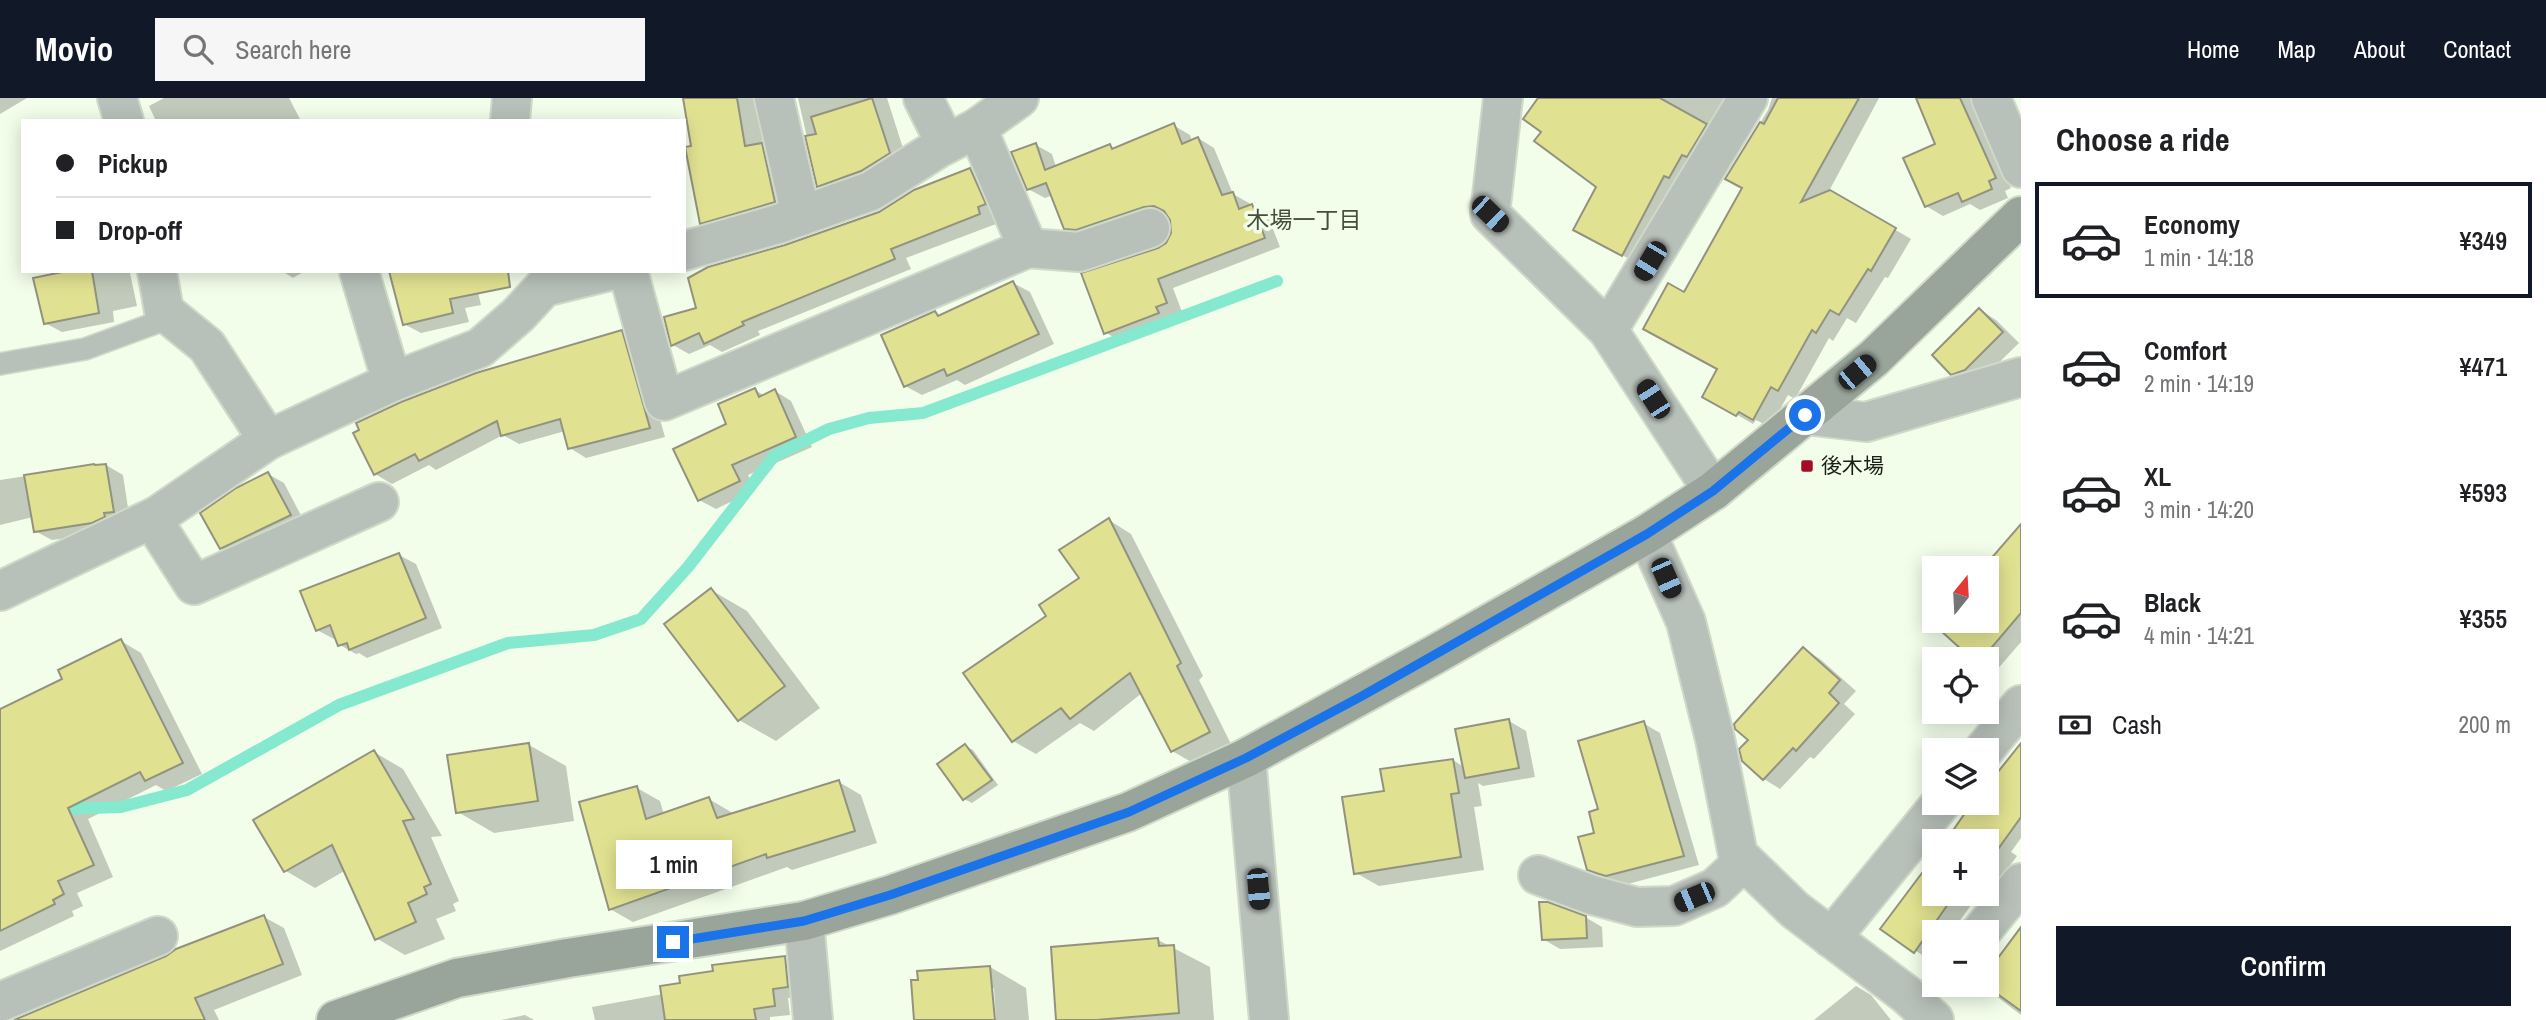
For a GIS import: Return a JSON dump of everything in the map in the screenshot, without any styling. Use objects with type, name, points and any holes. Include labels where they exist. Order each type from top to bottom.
[{"type":"street","points":[[117,98],[123,119]]},
{"type":"street","points":[[510,119],[512,98]]},
{"type":"street","points":[[774,98],[800,216]]},
{"type":"street","points":[[923,98],[962,136],[1028,248]]},
{"type":"street","points":[[686,250],[871,191],[1019,98]]},
{"type":"street","points":[[1503,98],[1490,214],[1608,330],[1713,491]]},
{"type":"street","points":[[1608,330],[1748,98]]},
{"type":"street","points":[[1991,98],[2021,168]]},
{"type":"street","points":[[336,1020],[457,978],[804,921],[890,895],[1129,812],[1246,758],[1362,696],[1647,534],[1713,491],[1874,358],[2021,216]]},
{"type":"street","points":[[629,273],[664,401],[1028,248],[1079,252],[1150,228]]},
{"type":"street","points":[[157,273],[164,311],[207,346],[268,440]]},
{"type":"street","points":[[360,273],[392,382]]},
{"type":"street","points":[[0,591],[152,519],[268,440],[392,382],[480,348],[518,315],[541,279],[592,273]]},
{"type":"street","points":[[1805,415],[1866,422],[2021,377]]},
{"type":"street","points":[[152,519],[194,585],[380,502]]},
{"type":"street","points":[[1647,534],[1686,622],[1716,739],[1738,855],[1795,910],[1907,995],[1930,1004]]},
{"type":"street","points":[[1994,738],[2021,705]]},
{"type":"street","points":[[1246,758],[1269,1020]]},
{"type":"street","points":[[1831,937],[1931,815]]},
{"type":"street","points":[[1538,875],[1591,895],[1637,907],[1674,905],[1715,888],[1744,861]]},
{"type":"street","points":[[1991,920],[2021,883]]},
{"type":"street","points":[[804,921],[813,1020]]},
{"type":"street","points":[[0,1002],[158,936]]},
{"type":"lane","points":[[0,364],[85,349],[172,317]]},
{"type":"building","points":[[683,98],[737,98],[745,146],[762,143],[775,202],[700,224],[686,152],[686,147],[691,146]]},
{"type":"building","points":[[872,98],[890,153],[861,171],[817,187],[805,136],[816,134],[811,117]]},
{"type":"building","points":[[1538,98],[1660,98],[1707,124],[1687,157],[1682,155],[1669,178],[1664,176],[1622,256],[1573,230],[1596,187],[1534,141],[1541,132],[1523,119]]},
{"type":"building","points":[[1778,98],[1859,98],[1801,202],[1830,190],[1896,228],[1871,271],[1868,269],[1839,315],[1830,310],[1816,333],[1812,330],[1778,391],[1771,387],[1753,420],[1739,412],[1736,416],[1702,397],[1717,369],[1643,329],[1668,283],[1684,292],[1742,188],[1725,179],[1760,122],[1764,124]]},
{"type":"building","points":[[1916,98],[1960,98],[1996,178],[1989,181],[1992,189],[1962,202],[1958,193],[1925,207],[1903,158],[1935,144]]},
{"type":"building","points":[[1174,123],[1182,144],[1198,137],[1222,195],[1233,192],[1239,209],[1252,204],[1265,238],[1158,279],[1167,303],[1156,307],[1159,313],[1104,334],[1081,273],[1158,248],[1166,243],[1171,233],[1170,220],[1164,211],[1154,206],[1076,230],[1064,229],[1046,183],[1027,190],[1011,152],[1036,143],[1045,170],[1110,144],[1112,149]]},
{"type":"building","points":[[970,168],[986,204],[978,207],[980,214],[891,249],[895,259],[742,322],[744,325],[704,344],[699,333],[671,346],[664,317],[696,308],[688,278],[708,267],[785,245],[879,212],[914,190]]},
{"type":"building","points":[[57,273],[92,273],[99,313],[44,324],[33,278]]},
{"type":"building","points":[[390,273],[508,273],[510,287],[450,299],[453,313],[403,325]]},
{"type":"building","points":[[1013,281],[1039,334],[947,376],[944,369],[904,387],[881,335],[935,311],[938,316]]},
{"type":"building","points":[[1979,308],[2003,332],[1965,370],[1951,375],[1932,355]]},
{"type":"building","points":[[622,330],[650,428],[568,449],[560,419],[501,436],[497,421],[419,461],[415,454],[374,475],[353,433],[359,430],[356,423],[476,373]]},
{"type":"building","points":[[755,388],[759,397],[775,389],[796,437],[732,465],[740,481],[698,501],[673,449],[726,424],[718,404]]},
{"type":"building","points":[[106,464],[114,512],[104,513],[105,517],[92,523],[34,532],[24,475]]},
{"type":"building","points":[[268,472],[291,515],[220,549],[200,513],[236,488]]},
{"type":"building","points":[[1109,518],[1181,663],[1177,666],[1210,732],[1171,752],[1130,673],[1070,719],[1061,708],[1012,742],[963,673],[1046,616],[1039,605],[1079,578],[1059,550]]},
{"type":"building","points":[[2021,524],[2021,613],[1992,647],[1959,647],[1944,634],[1999,633],[1999,556],[1993,556]]},
{"type":"building","points":[[399,553],[426,618],[349,650],[347,643],[338,646],[330,625],[316,631],[300,591]]},
{"type":"building","points":[[711,588],[785,686],[738,721],[664,624]]},
{"type":"building","points":[[121,639],[183,763],[145,781],[140,772],[68,808],[94,865],[58,881],[64,894],[53,900],[55,904],[0,931],[0,709],[62,679],[58,670]]},
{"type":"building","points":[[1803,647],[1840,680],[1829,693],[1839,703],[1796,751],[1793,748],[1763,780],[1742,761],[1739,749],[1748,740],[1735,729],[1734,724]]},
{"type":"building","points":[[1509,719],[1519,768],[1465,778],[1455,729]]},
{"type":"building","points":[[1644,721],[1684,856],[1606,876],[1587,870],[1578,837],[1594,833],[1589,812],[1598,809],[1578,741]]},
{"type":"building","points":[[529,743],[538,801],[456,813],[447,755]]},
{"type":"building","points":[[2021,743],[2021,817],[1999,848],[1999,829],[1954,829],[1964,815],[1999,815],[1999,771]]},
{"type":"building","points":[[965,744],[992,780],[963,800],[937,764]]},
{"type":"building","points":[[374,750],[414,819],[403,821],[431,884],[424,887],[427,894],[408,903],[416,922],[375,940],[332,845],[284,872],[253,820]]},
{"type":"building","points":[[1453,759],[1459,793],[1451,794],[1461,857],[1354,874],[1342,797],[1384,791],[1380,769]]},
{"type":"building","points":[[839,780],[855,831],[767,858],[766,854],[609,910],[579,802],[637,786],[646,819],[709,797],[717,818]]},
{"type":"building","points":[[1922,873],[1922,906],[1947,906],[1937,920],[1922,920],[1922,941],[1914,953],[1880,929]]},
{"type":"building","points":[[1539,902],[1548,902],[1586,916],[1587,938],[1542,940]]},
{"type":"building","points":[[264,915],[283,964],[195,998],[205,1020],[14,1020],[166,956],[176,949]]},
{"type":"building","points":[[2021,927],[2021,1011],[1999,995],[1999,957]]},
{"type":"building","points":[[1158,938],[1159,946],[1174,945],[1179,1013],[1096,1020],[1056,1020],[1051,947]]},
{"type":"building","points":[[785,956],[788,987],[773,989],[775,1006],[754,1009],[756,1020],[665,1020],[660,986],[680,983],[679,976],[713,971],[712,965]]},
{"type":"building","points":[[990,966],[995,1020],[914,1020],[911,980],[918,980],[917,971]]},
{"type":"waterway","points":[[54,809],[121,807],[187,790],[339,705],[508,643],[594,635],[641,619],[688,567],[774,456],[829,429],[869,418],[923,413],[1277,281]]},
{"type":"place","name":"後木場","points":[[1807,466]]},
{"type":"district","name":"木場一丁目","points":[[1304,220]]},
{"type":"route","points":[[673,942],[804,921],[890,895],[1129,812],[1246,758],[1362,696],[1647,534],[1713,491],[1805,415]]}]
